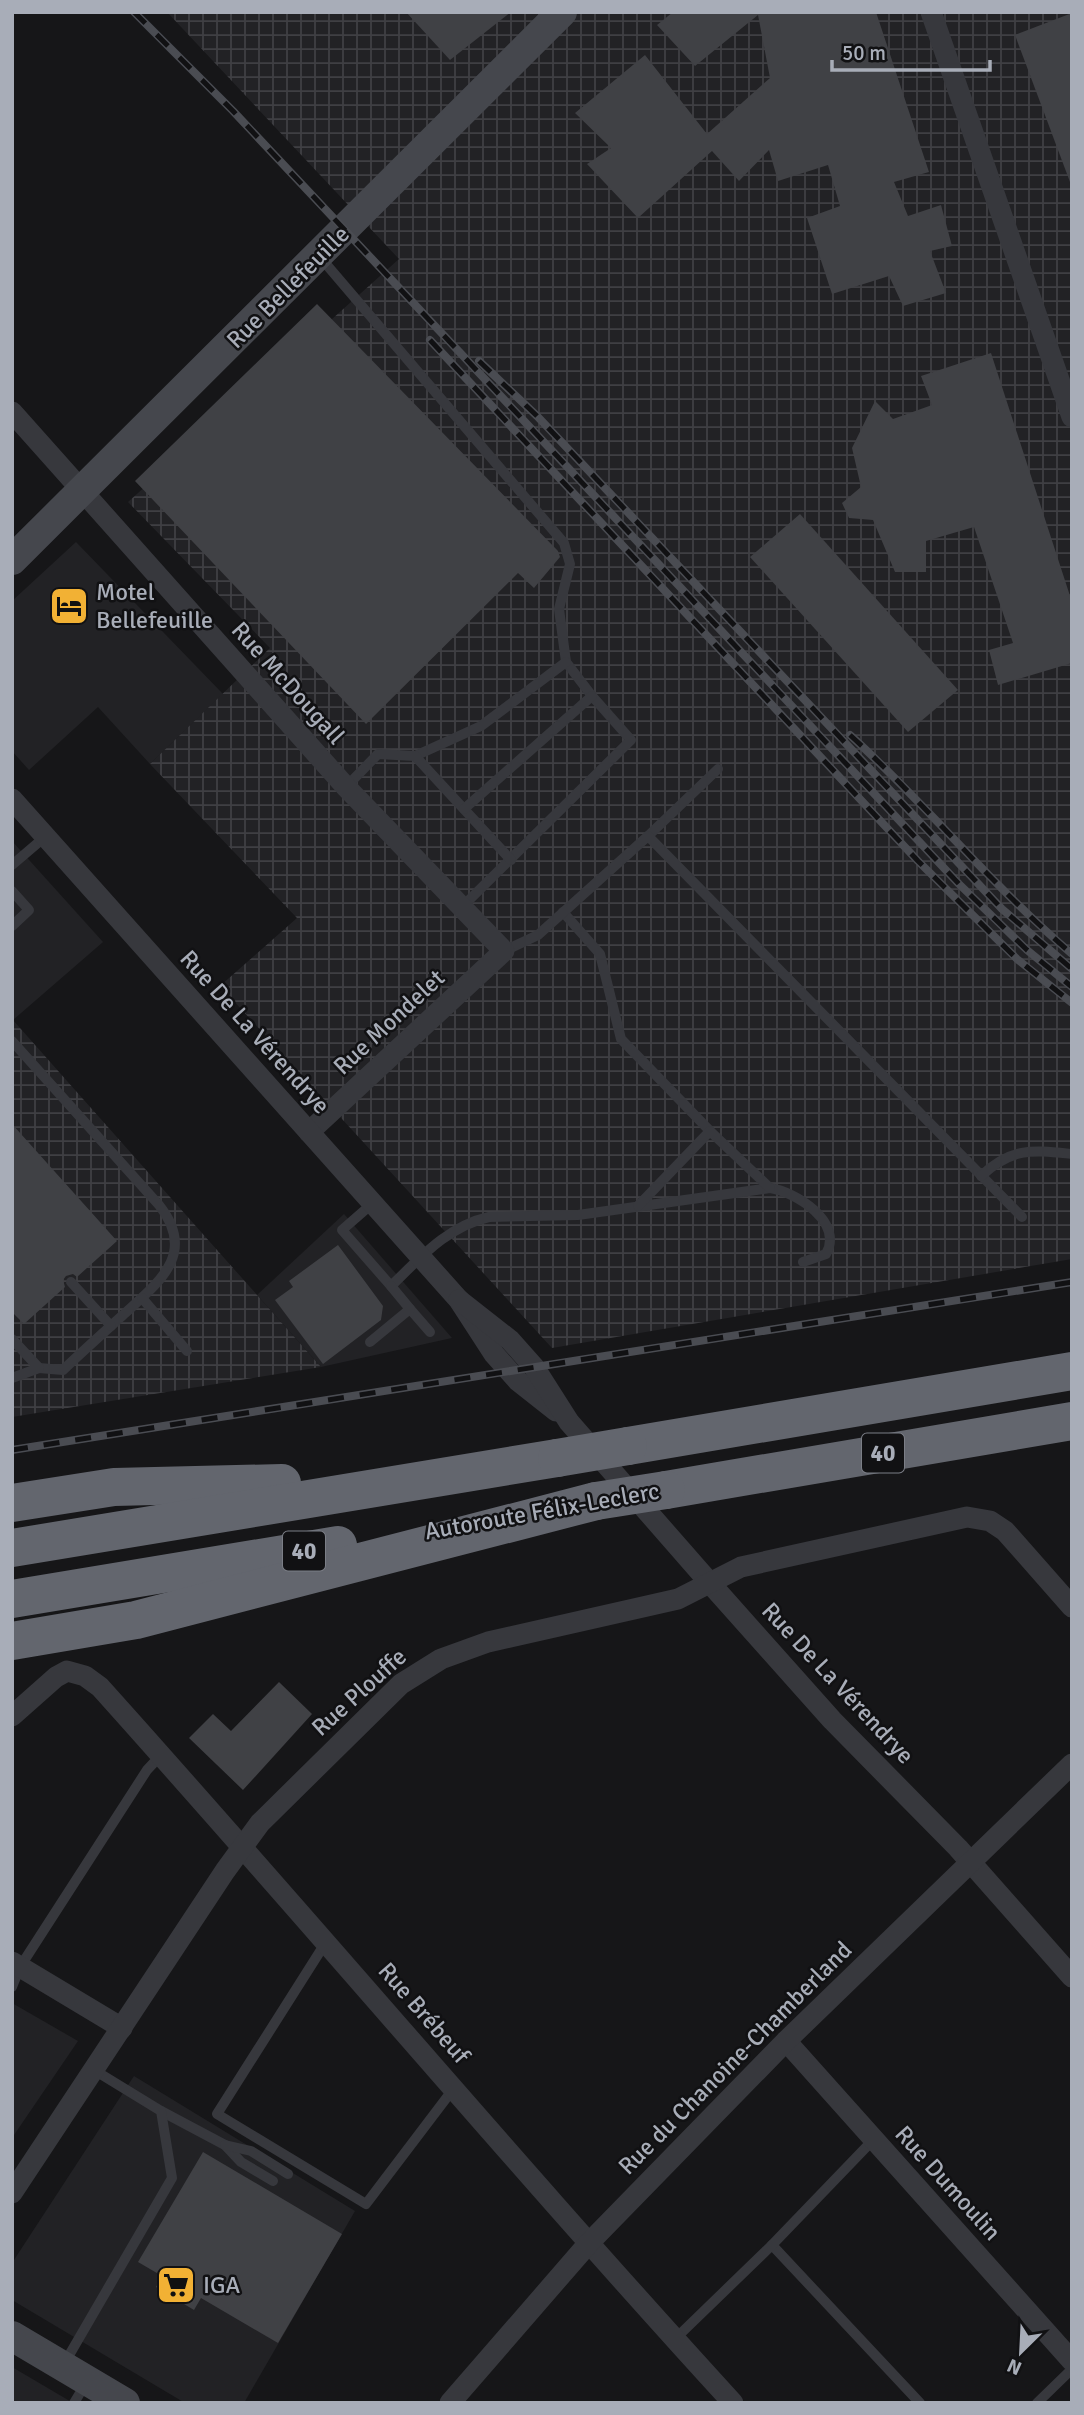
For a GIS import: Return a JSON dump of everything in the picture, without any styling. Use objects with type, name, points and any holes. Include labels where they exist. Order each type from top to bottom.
[{"type":"highway","name":"Autoroute Félix-Leclerc","points":[[12,1548],[1072,1371]]},
{"type":"highway","name":"Autoroute Félix-Leclerc","points":[[12,1599],[1072,1421]]},
{"type":"highway","points":[[12,1503],[114,1487],[428,1479]]},
{"type":"highway","points":[[12,1641],[136,1620],[596,1502]]},
{"type":"main road","name":"Rue Bellefeuille","points":[[12,561],[562,12]]},
{"type":"main road","points":[[14,2341],[74,2383],[125,2403]]},
{"type":"street","points":[[931,12],[1072,417]]},
{"type":"street","name":"Rue McDougall","points":[[12,412],[346,788],[504,951]]},
{"type":"street","name":"Rue De La Vérendrye","points":[[15,806],[46,836],[459,1300],[494,1354],[518,1381],[569,1422],[832,1720],[970,1861],[1072,1977]]},
{"type":"street","name":"Rue Mondelet","points":[[309,1132],[504,951]]},
{"type":"street","name":"Rue Plouffe","points":[[12,2193],[260,1822],[383,1700],[420,1670],[451,1654],[488,1642],[678,1599],[741,1567],[971,1517],[986,1520],[1008,1534],[1072,1607]]},
{"type":"street","name":"Rue Brébeuf","points":[[12,1716],[53,1679],[67,1671],[85,1676],[97,1684],[588,2244],[733,2403]]},
{"type":"street","name":"Rue du Chanoine-Chamberland","points":[[450,2403],[588,2244],[786,2041],[1072,1764]]},
{"type":"street","points":[[16,1964],[122,2028]]},
{"type":"street","name":"Rue Dumoulin","points":[[786,2041],[1072,2361]]},
{"type":"lane","points":[[320,256],[564,542],[569,564],[559,609],[566,662],[631,740],[462,907]]},
{"type":"lane","points":[[346,788],[379,754],[415,756],[481,726],[566,662]]},
{"type":"lane","points":[[464,809],[592,696]]},
{"type":"lane","points":[[415,756],[511,860]]},
{"type":"lane","points":[[504,951],[538,935],[718,769]]},
{"type":"lane","points":[[12,865],[46,836]]},
{"type":"lane","points":[[648,836],[1022,1217]]},
{"type":"lane","points":[[12,891],[29,910],[12,926]]},
{"type":"lane","points":[[563,912],[600,954],[621,1039],[710,1131],[770,1188]]},
{"type":"lane","points":[[12,1041],[150,1194],[170,1220],[175,1242],[171,1265],[163,1278],[63,1370],[39,1368],[12,1378]]},
{"type":"lane","points":[[638,1207],[710,1131]]},
{"type":"lane","points":[[981,1176],[995,1163],[1022,1151],[1072,1154]]},
{"type":"lane","points":[[391,1286],[456,1229],[479,1219],[578,1215],[770,1188],[783,1190],[811,1207],[828,1231],[830,1241],[826,1254],[803,1262]]},
{"type":"lane","points":[[373,1203],[342,1230],[430,1332]]},
{"type":"lane","points":[[71,1282],[111,1326]]},
{"type":"lane","points":[[142,1298],[187,1351]]},
{"type":"lane","points":[[370,1342],[410,1308]]},
{"type":"lane","points":[[12,1339],[39,1368]]},
{"type":"lane","points":[[12,1987],[16,1964],[147,1770],[161,1755]]},
{"type":"lane","points":[[326,1942],[217,2114],[366,2204],[454,2088]]},
{"type":"lane","points":[[94,2070],[161,2111],[225,2145],[251,2151],[288,2174]]},
{"type":"lane","points":[[74,2383],[172,2178],[161,2111]]},
{"type":"lane","points":[[675,2339],[772,2245],[874,2139]]},
{"type":"lane","points":[[225,2145],[241,2162],[273,2181]]},
{"type":"lane","points":[[772,2245],[920,2403]]},
{"type":"lane","points":[[1037,2403],[1072,2369]]},
{"type":"shaded area","points":[[167,12],[1072,12],[1072,1259],[552,1348],[220,986],[297,918],[150,764],[270,648],[128,502],[399,259]]},
{"type":"shaded area","points":[[76,542],[223,694],[150,764],[98,707],[29,770],[12,751],[12,601]]},
{"type":"shaded area","points":[[12,841],[103,942],[13,1020],[12,1019]]},
{"type":"shaded area","points":[[12,1019],[257,1295],[321,1367],[12,1417]]},
{"type":"shaded area","points":[[344,1214],[452,1338],[321,1367],[257,1295]]},
{"type":"shaded area","points":[[12,2003],[78,2041],[12,2138]]},
{"type":"shaded area","points":[[134,2076],[355,2211],[244,2403],[185,2403],[12,2300],[12,2263]]},
{"type":"shaded area","points":[[12,2367],[63,2397],[73,2403],[12,2403]]},
{"type":"building","points":[[406,12],[511,12],[450,60]]},
{"type":"building","points":[[673,12],[876,12],[929,172],[894,182],[908,216],[941,205],[952,246],[930,251],[946,293],[903,306],[889,276],[832,294],[807,218],[840,206],[828,165],[778,181],[769,150],[739,181],[712,151],[638,218],[587,164],[611,148],[575,113],[645,55],[707,134],[770,78],[758,15],[695,66],[657,25]]},
{"type":"building","points":[[1072,13],[1072,181],[1070,182],[1015,35]]},
{"type":"building","points":[[317,304],[558,551],[560,557],[534,588],[518,573],[366,724],[135,481]]},
{"type":"building","points":[[991,353],[1072,602],[1072,663],[998,685],[989,650],[1013,643],[974,527],[926,541],[926,572],[895,572],[873,520],[849,518],[842,503],[861,487],[852,448],[875,401],[893,419],[932,405],[921,376]]},
{"type":"building","points":[[800,514],[958,690],[908,732],[750,557]]},
{"type":"building","points":[[12,1124],[117,1241],[77,1277],[73,1274],[66,1276],[63,1280],[65,1287],[24,1324],[12,1312]]},
{"type":"building","points":[[338,1245],[383,1306],[381,1320],[323,1364],[275,1300],[293,1287],[289,1281]]},
{"type":"building","points":[[279,1682],[312,1714],[243,1790],[189,1738],[213,1714],[231,1731]]},
{"type":"building","points":[[203,2152],[342,2234],[278,2343],[201,2298],[194,2310],[156,2287],[162,2276],[138,2262]]},
{"type":"railway","points":[[134,12],[233,111],[959,884],[1027,950],[1072,987]]},
{"type":"railway","points":[[430,340],[918,861],[1017,959],[1072,1003]]},
{"type":"railway","points":[[479,361],[537,416],[1002,909],[1072,969]]},
{"type":"railway","points":[[850,735],[1014,901],[1072,954]]},
{"type":"railway","points":[[12,1450],[1072,1282]]},
{"type":"place","name":"Motel Bellefeuille","points":[[69,606]]},
{"type":"place","name":"IGA","points":[[176,2285]]}]
